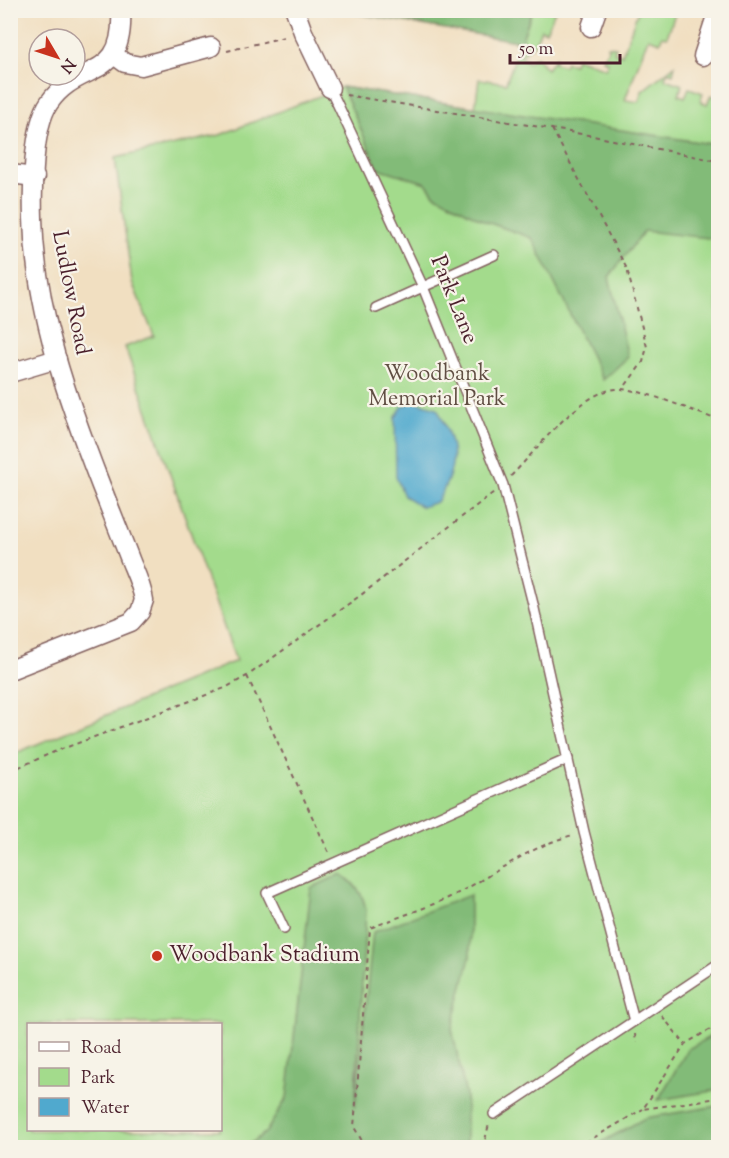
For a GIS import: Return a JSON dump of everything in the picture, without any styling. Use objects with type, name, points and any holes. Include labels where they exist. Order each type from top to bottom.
[{"type":"street","points":[[121,10],[120,41],[114,55],[125,63],[141,66],[210,47]]},
{"type":"street","name":"Park Lane","points":[[295,10],[303,32],[332,90]]},
{"type":"street","points":[[703,56],[718,10]]},
{"type":"street","name":"Ludlow Road","points":[[10,670],[131,622],[142,607],[143,593],[92,462],[57,360],[35,254],[33,216],[36,144],[49,102],[73,81],[102,66],[114,55]]},
{"type":"street","points":[[10,174],[35,177]]},
{"type":"street","points":[[10,373],[57,360]]},
{"type":"lane","name":"Park Lane","points":[[332,90],[423,286],[503,485],[533,604],[584,832],[634,1021]]},
{"type":"lane","points":[[376,308],[494,255]]},
{"type":"lane","points":[[284,929],[267,893],[568,759]]},
{"type":"lane","points":[[494,1114],[718,965]]},
{"type":"path","points":[[210,47],[231,52],[303,32]]},
{"type":"path","points":[[332,90],[718,161]]},
{"type":"path","points":[[552,129],[627,269],[647,347],[643,362],[623,390]]},
{"type":"path","points":[[10,771],[54,752],[225,688],[247,676],[361,595],[503,485],[578,407],[607,391],[623,390],[718,420]]},
{"type":"path","points":[[247,676],[334,863]]},
{"type":"path","points":[[366,1148],[354,1126],[370,928],[447,898],[498,871],[531,850],[584,832]]},
{"type":"path","points":[[655,1007],[685,1044]]},
{"type":"path","points":[[643,1108],[685,1044],[718,1025]]},
{"type":"path","points":[[577,1147],[643,1108],[718,1098]]},
{"type":"path","points":[[483,1148],[494,1114]]},
{"type":"green space","points":[[340,11],[532,11],[521,42]]},
{"type":"green space","name":"Woodbank Memorial Park","points":[[532,11],[555,11],[546,31],[541,29],[535,43],[521,55],[528,63],[536,57],[547,69],[555,58],[555,63],[564,66],[566,62],[574,64],[576,58],[606,68],[608,62],[603,60],[608,50],[607,46],[616,47],[614,52],[622,55],[638,11],[676,11],[667,37],[662,36],[660,42],[648,38],[625,100],[639,102],[642,91],[675,65],[673,74],[667,72],[665,79],[682,85],[679,95],[685,97],[689,88],[703,93],[700,102],[707,104],[711,95],[718,97],[718,1147],[11,1148],[11,755],[236,661],[125,347],[154,336],[132,282],[115,158],[220,135],[342,87],[475,108],[479,79],[506,83]]},
{"type":"green space","points":[[342,87],[718,145],[718,239],[644,231],[609,277],[628,357],[603,380],[532,238],[484,221],[434,194],[426,183],[378,168]]},
{"type":"green space","points":[[341,874],[358,890],[366,911],[355,1107],[373,932],[470,895],[470,957],[452,1029],[466,1096],[466,1147],[246,1147],[266,1132],[287,1098],[311,888]]},
{"type":"green space","points":[[718,1032],[718,1090],[658,1100],[688,1049]]},
{"type":"green space","points":[[718,1106],[718,1147],[593,1147],[645,1118]]},
{"type":"water","points":[[413,401],[437,408],[449,434],[453,455],[449,477],[437,502],[422,507],[404,496],[396,477],[395,418],[402,407]]},
{"type":"place","name":"Woodbank Stadium","points":[[157,956]]}]
